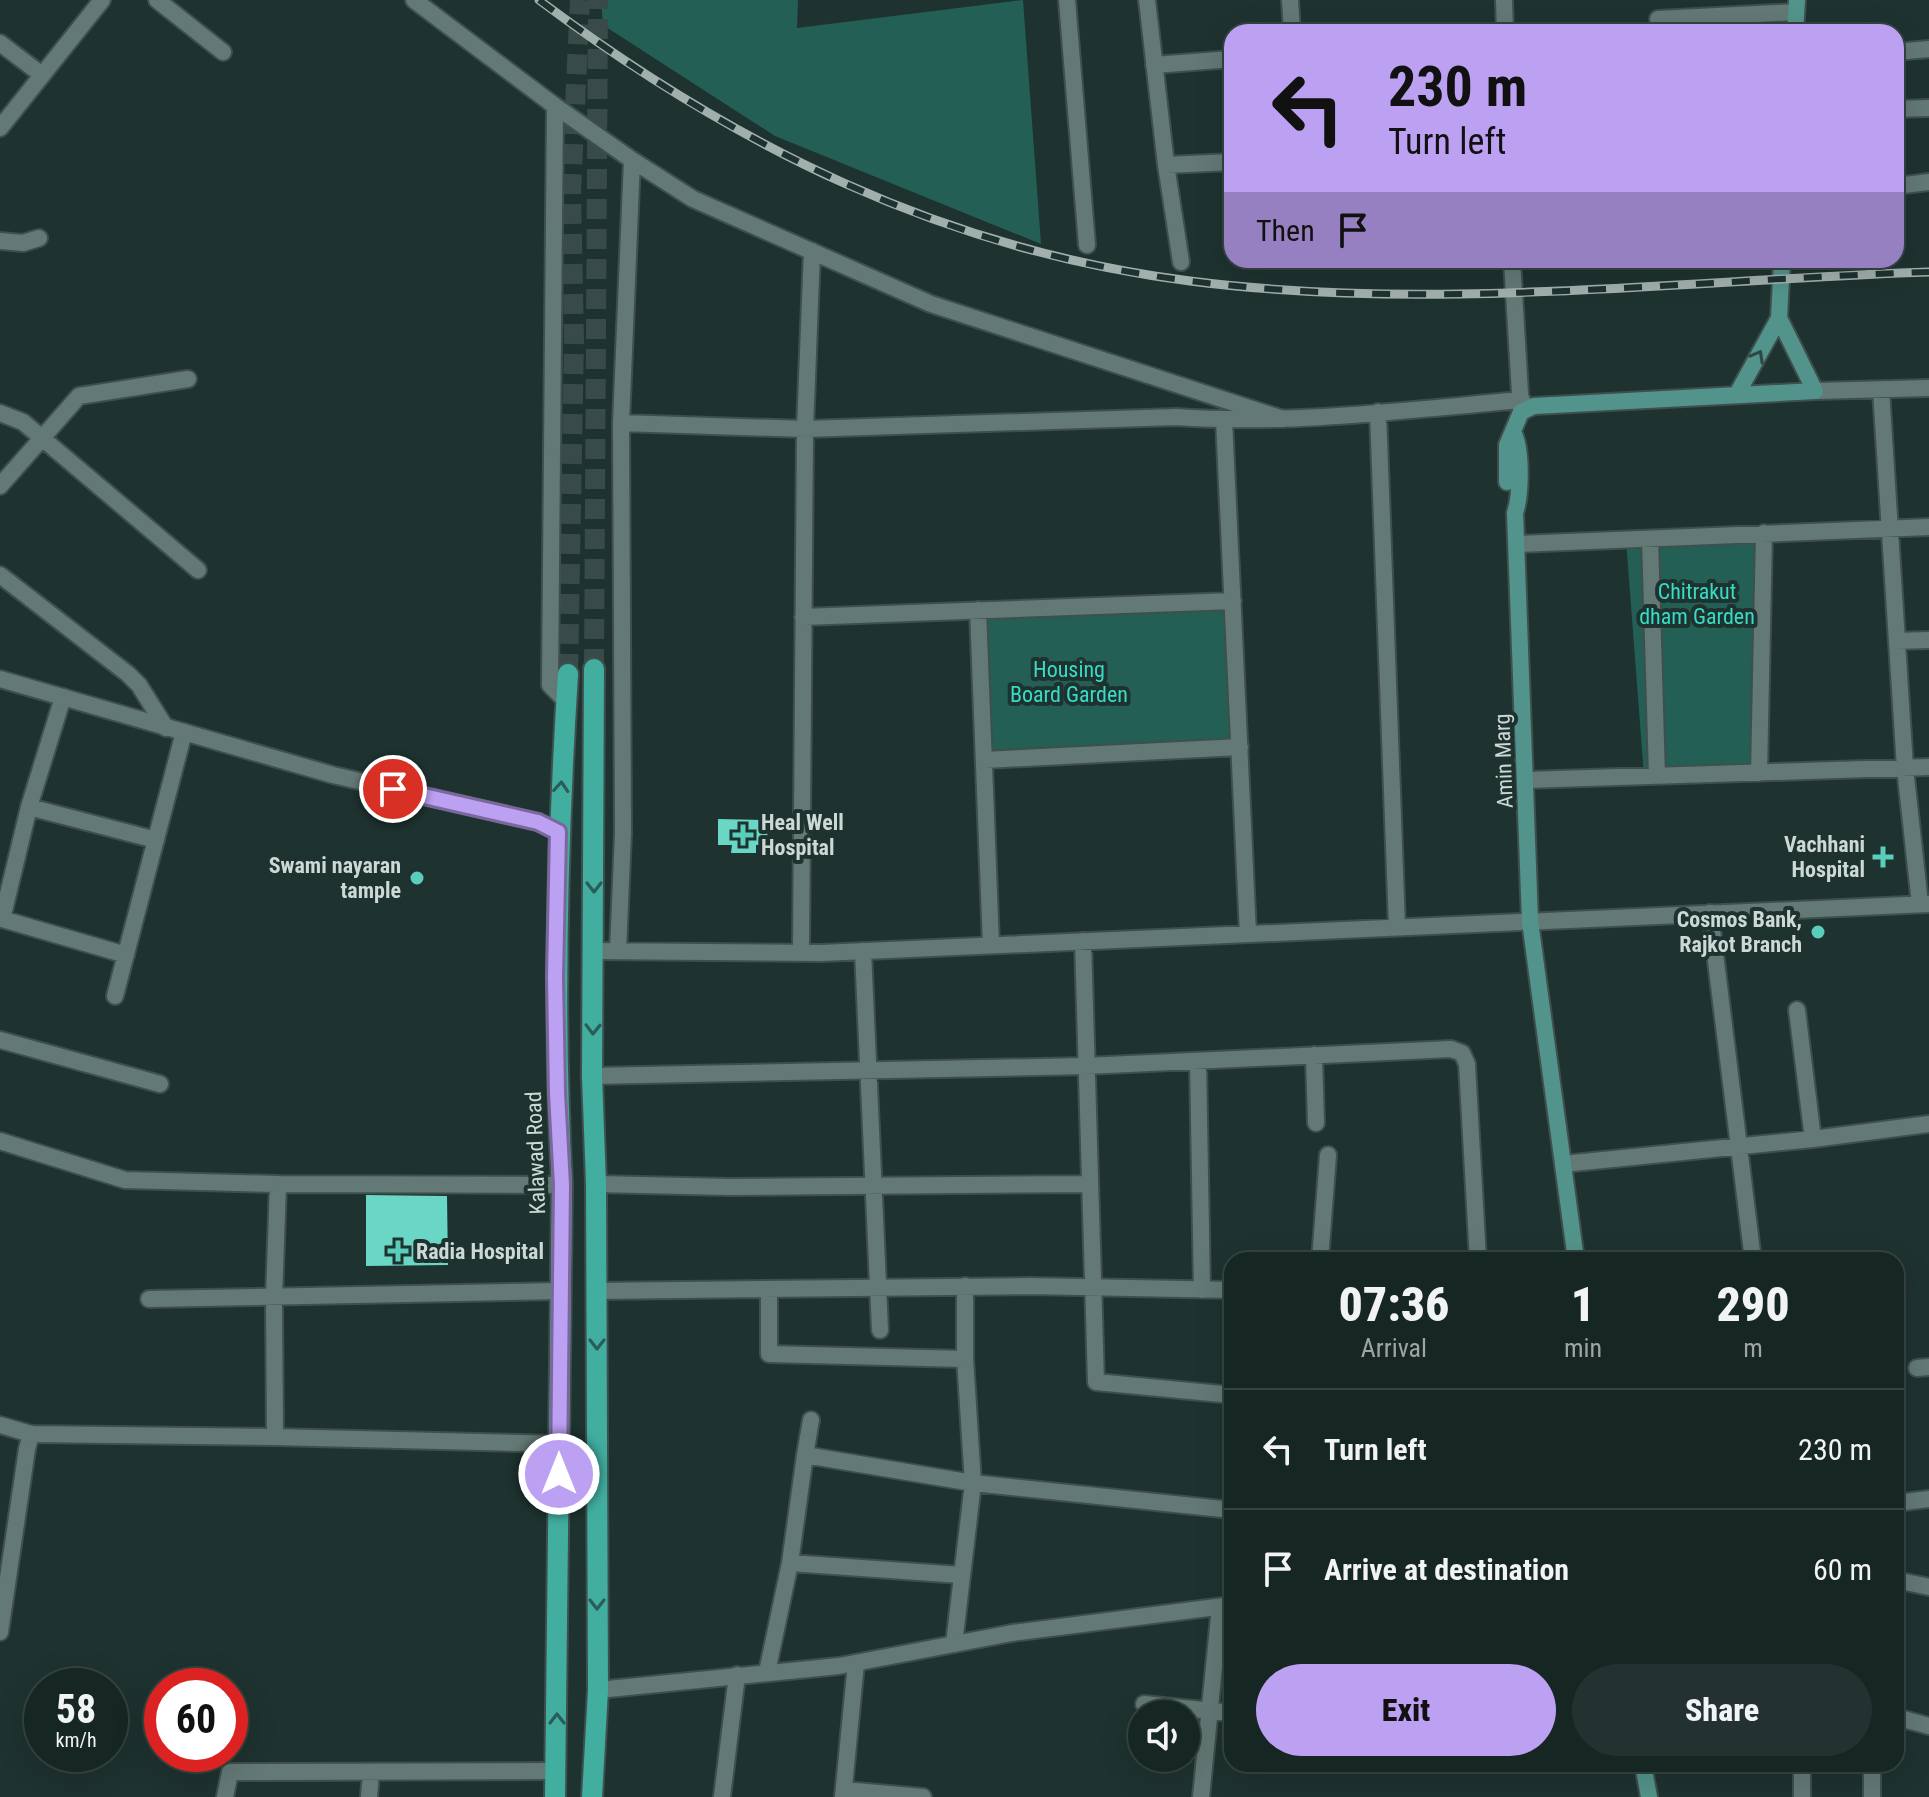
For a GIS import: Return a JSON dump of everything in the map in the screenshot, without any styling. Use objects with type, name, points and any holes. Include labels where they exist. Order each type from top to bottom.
[{"type":"main road","points":[[1737,394],[1779,318],[1782,268]]},
{"type":"main road","points":[[1522,406],[1815,391],[1779,318]]},
{"type":"main road","name":"Amin Marg","points":[[1522,406],[1514,434],[1507,445],[1508,504],[1515,513],[1517,544],[1530,921],[1575,1252]]},
{"type":"main road","points":[[592,1797],[598,1690],[596,1184],[592,1076],[594,669]]},
{"type":"main road","name":"Kalawad Road","points":[[555,1797],[562,1185],[555,977],[558,832],[568,674]]},
{"type":"main road","points":[[1644,1772],[1649,1797]]},
{"type":"street","points":[[0,128],[102,0]]},
{"type":"street","points":[[157,0],[223,52]]},
{"type":"street","points":[[414,0],[555,106],[693,199],[931,304],[1283,419]]},
{"type":"street","points":[[1067,0],[1087,245]]},
{"type":"street","points":[[1147,0],[1181,262]]},
{"type":"street","points":[[1290,0],[1292,24]]},
{"type":"street","points":[[1504,0],[1505,24]]},
{"type":"street","points":[[1658,19],[1796,6]]},
{"type":"street","points":[[0,43],[42,75]]},
{"type":"street","points":[[1904,51],[1929,49]]},
{"type":"street","points":[[1154,65],[1224,60]]},
{"type":"street","points":[[555,106],[550,685],[566,701]]},
{"type":"street","points":[[1904,109],[1929,108]]},
{"type":"street","points":[[618,951],[623,833],[621,423],[632,160]]},
{"type":"street","points":[[1166,165],[1224,162]]},
{"type":"street","points":[[1904,185],[1929,182]]},
{"type":"street","points":[[0,241],[23,243],[39,238]]},
{"type":"street","points":[[801,952],[805,429],[812,251]]},
{"type":"street","points":[[621,423],[805,429],[1176,417],[1283,419],[1522,406],[1513,268]]},
{"type":"street","points":[[0,486],[79,396],[188,379]]},
{"type":"street","points":[[1815,391],[1929,388]]},
{"type":"street","points":[[594,951],[863,951],[1924,904],[1905,768],[1881,390]]},
{"type":"street","points":[[1378,412],[1397,927]]},
{"type":"street","points":[[0,413],[23,422],[198,570]]},
{"type":"street","points":[[1224,420],[1248,934]]},
{"type":"street","points":[[1517,544],[1929,527]]},
{"type":"street","points":[[1759,773],[1764,533]]},
{"type":"street","points":[[1650,539],[1657,776]]},
{"type":"street","points":[[0,575],[128,674],[139,685],[166,728]]},
{"type":"street","points":[[803,617],[1233,601]]},
{"type":"street","points":[[978,610],[991,945]]},
{"type":"street","points":[[1897,641],[1929,640]]},
{"type":"street","points":[[0,679],[333,775],[538,822],[558,832]]},
{"type":"street","points":[[63,697],[29,807],[2,919],[126,955]]},
{"type":"street","points":[[115,996],[184,732]]},
{"type":"street","points":[[984,760],[1240,747]]},
{"type":"street","points":[[1526,780],[1929,767]]},
{"type":"street","points":[[29,807],[156,840]]},
{"type":"street","points":[[1710,913],[1752,1252]]},
{"type":"street","points":[[1083,941],[1096,1382],[1224,1394]]},
{"type":"street","points":[[863,951],[880,1330]]},
{"type":"street","points":[[1797,1010],[1813,1139]]},
{"type":"street","points":[[0,1040],[160,1084]]},
{"type":"street","points":[[592,1076],[1086,1066],[1451,1049],[1462,1053],[1467,1064],[1478,1252]]},
{"type":"street","points":[[1314,1055],[1316,1123]]},
{"type":"street","points":[[1198,1061],[1202,1290]]},
{"type":"street","points":[[1563,1164],[1929,1124]]},
{"type":"street","points":[[0,1141],[125,1180],[562,1185]]},
{"type":"street","points":[[1321,1252],[1328,1155]]},
{"type":"street","points":[[275,1437],[274,1298],[278,1184]]},
{"type":"street","points":[[596,1184],[1088,1184]]},
{"type":"street","points":[[597,1291],[965,1286],[1224,1290]]},
{"type":"street","points":[[954,1644],[973,1483],[965,1359],[965,1286]]},
{"type":"street","points":[[769,1289],[769,1354],[965,1359]]},
{"type":"street","points":[[149,1299],[560,1291]]},
{"type":"street","points":[[767,1672],[790,1563],[811,1420]]},
{"type":"street","points":[[0,1425],[31,1434],[559,1444]]},
{"type":"street","points":[[1,1628],[31,1434]]},
{"type":"street","points":[[805,1455],[973,1483],[1224,1509]]},
{"type":"street","points":[[1904,1502],[1929,1499]]},
{"type":"street","points":[[790,1563],[961,1575]]},
{"type":"street","points":[[1904,1582],[1929,1587]]},
{"type":"street","points":[[598,1690],[856,1663],[1012,1633],[1224,1606]]},
{"type":"street","points":[[1201,1797],[1224,1619]]},
{"type":"street","points":[[856,1663],[844,1793],[923,1797]]},
{"type":"street","points":[[722,1797],[737,1675]]},
{"type":"street","points":[[1200,1710],[1224,1712]]},
{"type":"street","points":[[1904,1719],[1929,1726]]},
{"type":"street","points":[[225,1797],[230,1772],[556,1771]]},
{"type":"street","points":[[1802,1772],[1802,1797]]},
{"type":"street","points":[[1872,1772],[1872,1797]]},
{"type":"street","points":[[369,1797],[371,1773]]},
{"type":"green space","points":[[601,0],[798,0],[797,28],[1023,0],[1041,244],[775,136],[603,25]]},
{"type":"green space","name":"Chitrakut dham Garden","points":[[1764,533],[1759,773],[1644,776],[1626,540]]},
{"type":"green space","name":"Housing Board Garden","points":[[1233,601],[1240,747],[984,760],[978,610]]},
{"type":"building","points":[[718,819],[768,820],[767,845],[756,845],[756,853],[731,853],[732,845],[718,845]]},
{"type":"building","points":[[366,1195],[447,1196],[448,1265],[366,1266]]},
{"type":"tunnel","points":[[568,674],[574,339],[571,191],[580,0]]},
{"type":"tunnel","points":[[594,669],[598,0]]},
{"type":"railway","points":[[539,0],[689,102],[846,184],[928,217],[1012,245],[1099,266],[1190,281],[1282,290],[1374,294],[1560,291],[1929,272]]},
{"type":"place","name":"Heal Well Hospital","points":[[743,835]]},
{"type":"place","name":"Vachhani Hospital","points":[[1883,857]]},
{"type":"place","name":"Swami nayaran tample","points":[[417,878]]},
{"type":"place","name":"Cosmos Bank, Rajkot Branch","points":[[1818,932]]},
{"type":"place","name":"Radia Hospital","points":[[398,1251]]},
{"type":"route","points":[[393,789],[538,822],[558,832],[555,977],[562,1185],[559,1474]]}]
